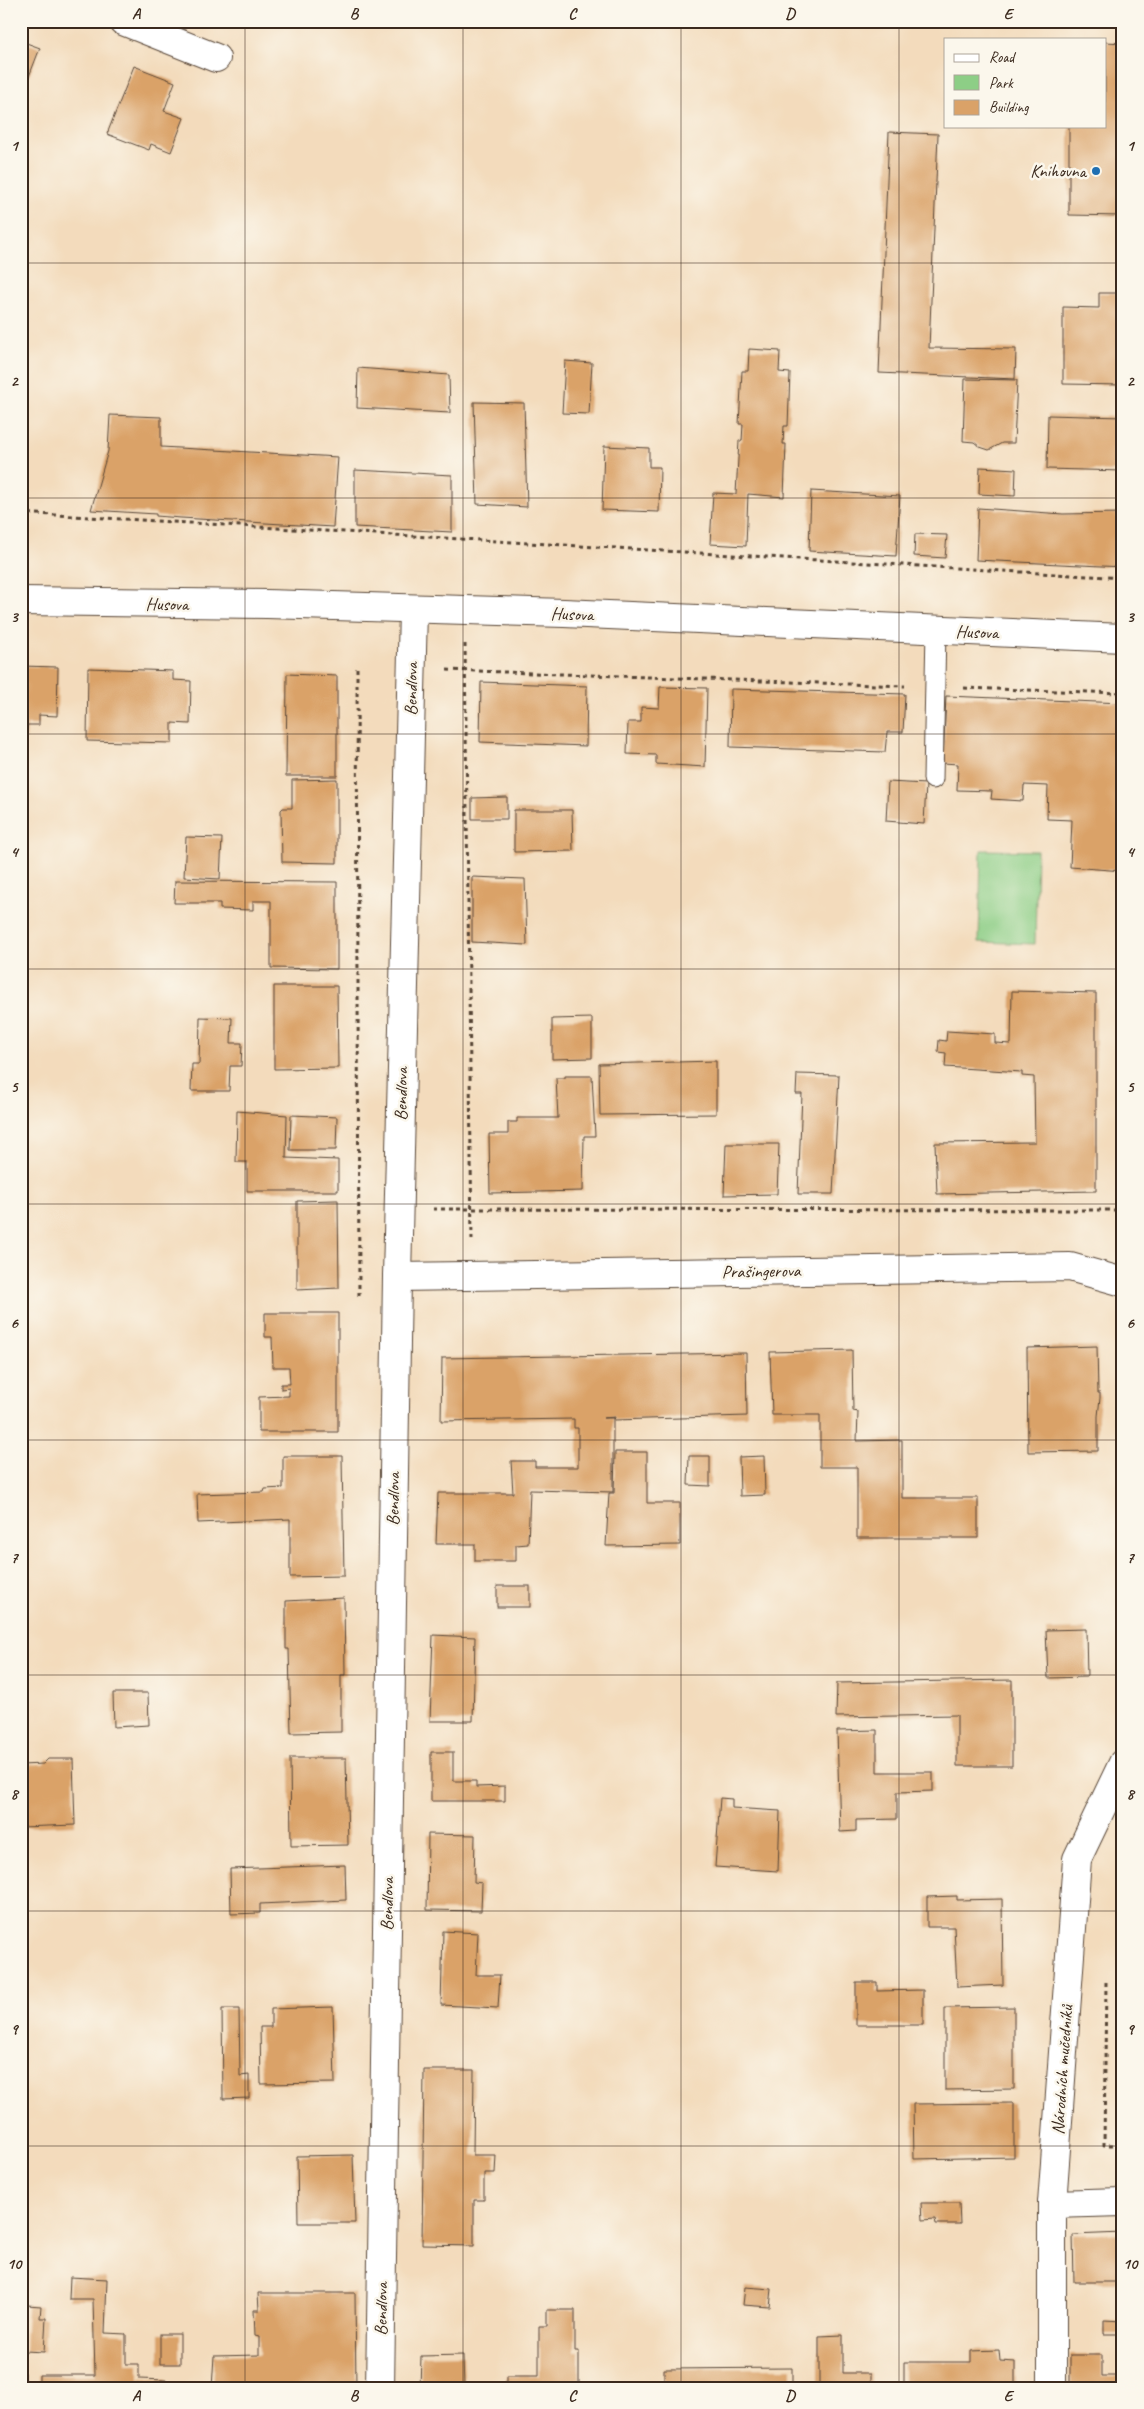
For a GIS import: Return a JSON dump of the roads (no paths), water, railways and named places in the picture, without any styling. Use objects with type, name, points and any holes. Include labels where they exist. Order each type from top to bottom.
[{"type":"street","points":[[123,21],[216,58]]},
{"type":"street","name":"Husova","points":[[21,601],[267,604],[465,612],[564,613],[1123,638]]},
{"type":"street","name":"Bendlova","points":[[380,2388],[396,1276],[413,610]]},
{"type":"street","name":"Prašingerova","points":[[396,1276],[1070,1267],[1123,1282]]},
{"type":"street","name":"Národních mučedníků","points":[[1052,2388],[1052,2204],[1077,1859],[1123,1763]]},
{"type":"street","points":[[1052,2204],[1123,2202]]},
{"type":"lane","points":[[934,779],[936,630]]},
{"type":"place","name":"Knihovna","points":[[1096,171]]}]
